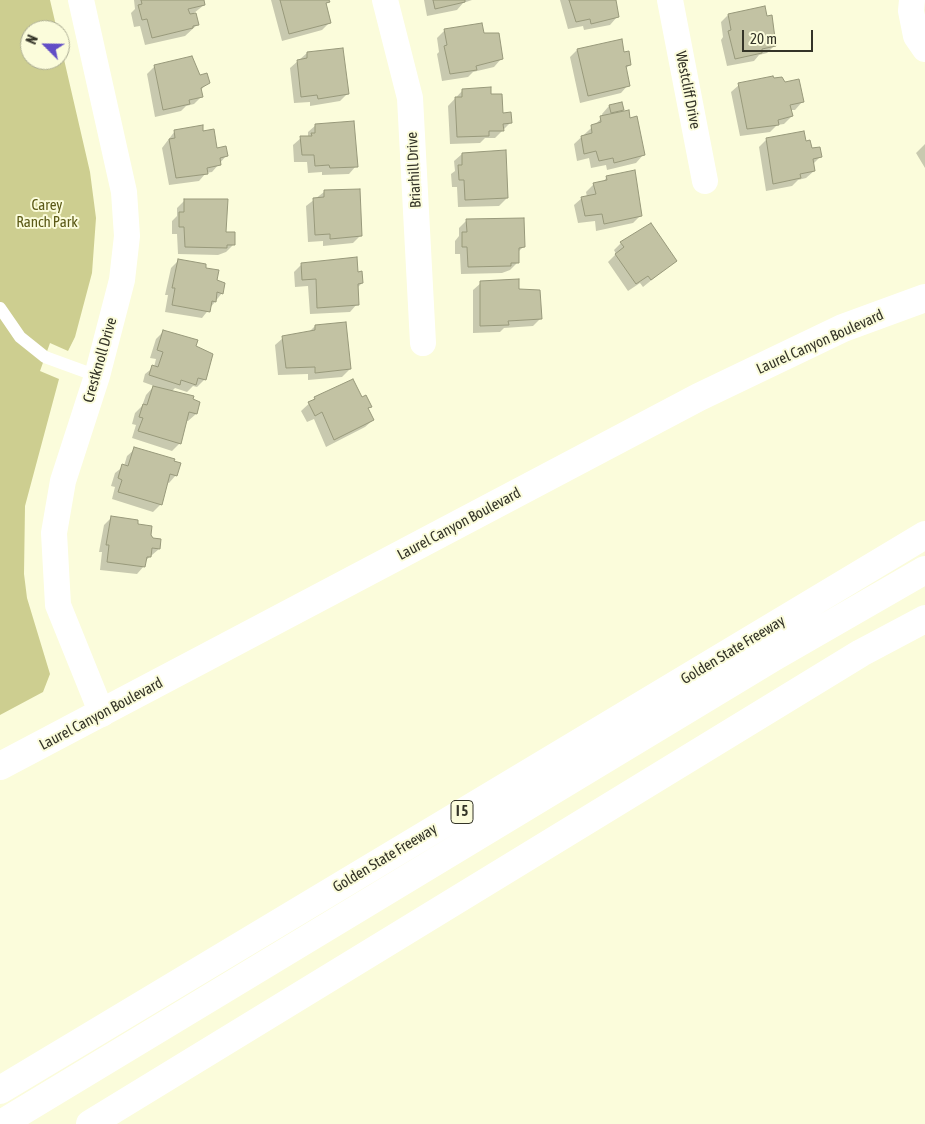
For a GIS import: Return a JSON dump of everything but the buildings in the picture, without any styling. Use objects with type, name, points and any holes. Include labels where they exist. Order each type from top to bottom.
[{"type":"main road","name":"Laurel Canyon Boulevard","points":[[0,766],[102,714],[699,397],[843,328],[925,298]]},
{"type":"main road","name":"Golden State Freeway","points":[[0,1090],[925,535]]},
{"type":"main road","points":[[1,1124],[774,657],[925,570]]},
{"type":"main road","points":[[861,652],[879,616],[925,592]]},
{"type":"main road","points":[[90,1124],[861,652],[925,619]]},
{"type":"street","name":"Crestknoll Drive","points":[[81,0],[124,192],[127,236],[122,280],[97,376],[63,481],[54,534],[58,605],[102,714]]},
{"type":"street","name":"Briarhill Drive","points":[[385,0],[410,98],[423,343]]},
{"type":"street","name":"Westcliff Drive","points":[[670,0],[705,181]]},
{"type":"street","points":[[912,0],[911,11],[916,36],[925,49]]},
{"type":"lane","points":[[0,308],[20,337],[45,357],[97,376]]},
{"type":"green space","name":"Carey Ranch Park","points":[[0,0],[50,0],[55,20],[20,20],[20,70],[66,70],[90,172],[96,218],[92,273],[75,337],[68,351],[50,343],[40,371],[59,379],[25,506],[24,574],[27,598],[50,674],[43,692],[0,715]]}]
